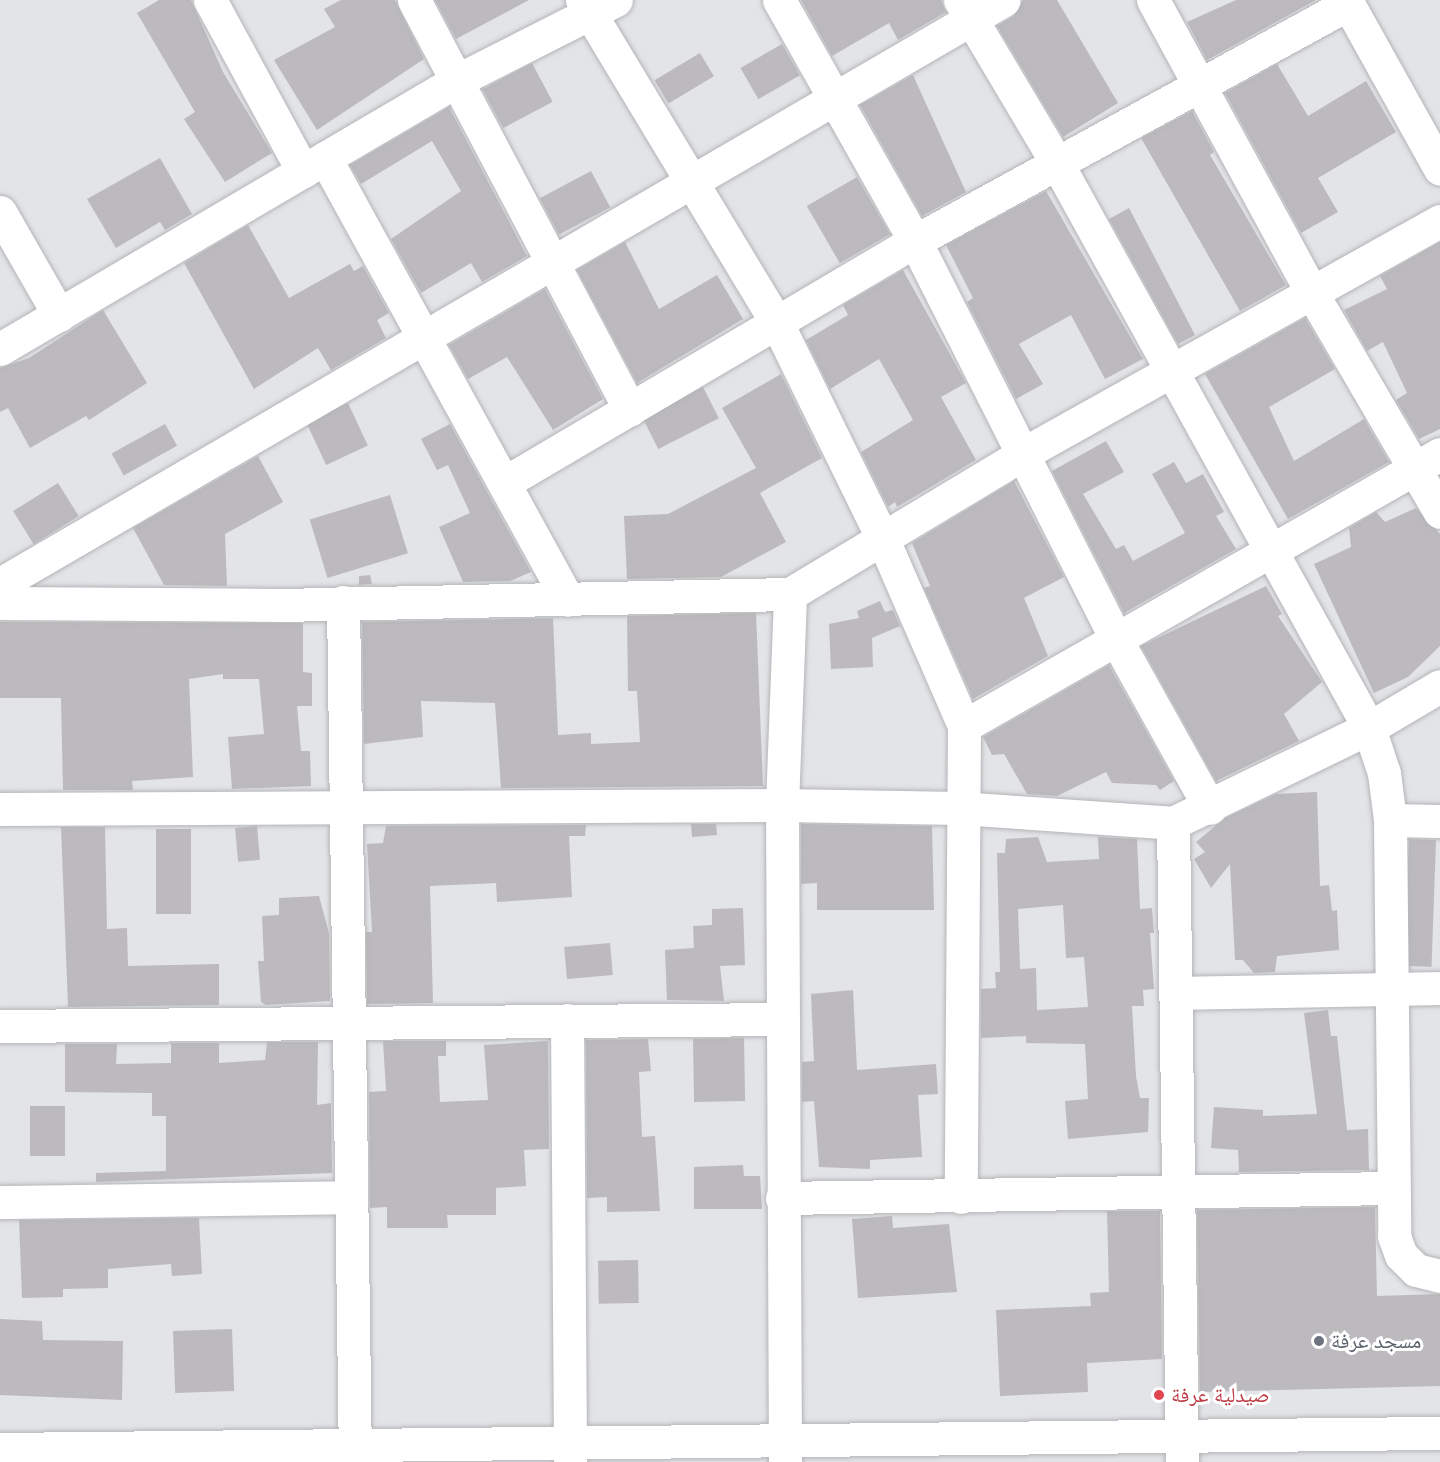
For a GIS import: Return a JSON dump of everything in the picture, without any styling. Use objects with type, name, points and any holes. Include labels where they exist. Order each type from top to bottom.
[{"type":"street","points":[[414,0],[630,410]]},
{"type":"street","points":[[779,0],[837,97],[915,241],[1021,455],[1117,641],[1210,807]]},
{"type":"street","points":[[0,584],[837,97],[966,9],[1004,0]]},
{"type":"street","points":[[1153,0],[1202,81],[1313,295],[1428,460],[1440,512]]},
{"type":"street","points":[[211,1],[423,338],[568,600]]},
{"type":"street","points":[[504,483],[778,325],[915,241],[1058,165],[1202,81],[1347,2],[1440,169]]},
{"type":"street","points":[[0,349],[458,80],[595,5],[692,181],[778,325],[881,535],[964,726],[960,808],[961,1197]]},
{"type":"street","points":[[966,9],[1058,165],[1369,728],[1384,773],[1390,820],[1391,1188],[1401,1255],[1416,1270],[1440,1276]]},
{"type":"street","points":[[0,212],[59,315]]},
{"type":"street","points":[[0,603],[568,600],[790,594],[881,535],[1021,455],[1313,295],[1440,220]]},
{"type":"street","points":[[964,726],[1272,554],[1428,460]]},
{"type":"street","points":[[785,1451],[782,1198],[782,805],[790,594]]},
{"type":"street","points":[[343,602],[350,809],[347,1022],[355,1453]]},
{"type":"street","points":[[0,809],[782,805],[960,808],[1173,823],[1369,728],[1440,686]]},
{"type":"street","points":[[1390,820],[1440,821]]},
{"type":"street","points":[[1173,823],[1182,1447]]},
{"type":"street","points":[[1177,993],[1440,988]]},
{"type":"street","points":[[0,1026],[782,1019]]},
{"type":"street","points":[[567,1020],[570,1451]]},
{"type":"street","points":[[782,1198],[961,1197],[1391,1188]]},
{"type":"street","points":[[0,1202],[350,1197]]},
{"type":"street","points":[[0,1449],[355,1453],[1182,1447],[1440,1433]]},
{"type":"building","points":[[159,0],[191,0],[223,72],[272,153],[225,182],[184,119],[195,112],[137,13]]},
{"type":"building","points":[[341,0],[395,0],[424,59],[317,130],[274,60],[335,27],[324,9]]},
{"type":"building","points":[[435,0],[529,0],[456,39]]},
{"type":"building","points":[[801,0],[941,0],[946,12],[898,40],[889,23],[832,56]]},
{"type":"building","points":[[1023,0],[1057,0],[1118,103],[1063,137],[997,26],[1014,16]]},
{"type":"building","points":[[1236,0],[1316,0],[1207,60],[1187,22]]},
{"type":"building","points":[[782,44],[800,75],[758,99],[740,68]]},
{"type":"building","points":[[700,53],[714,76],[668,103],[655,80]]},
{"type":"building","points":[[532,63],[553,102],[503,128],[483,89]]},
{"type":"building","points":[[1277,64],[1308,116],[1366,81],[1396,132],[1318,178],[1338,212],[1301,233],[1225,93]]},
{"type":"building","points":[[913,75],[966,192],[922,216],[860,105]]},
{"type":"building","points":[[449,107],[527,256],[482,282],[471,263],[421,293],[391,239],[461,191],[432,141],[361,184],[350,165]]},
{"type":"building","points":[[1192,111],[1214,152],[1210,155],[1286,285],[1240,311],[1141,138]]},
{"type":"building","points":[[160,158],[192,214],[165,230],[160,222],[116,248],[87,199]]},
{"type":"building","points":[[591,171],[610,207],[559,234],[540,198]]},
{"type":"building","points":[[857,177],[890,234],[840,263],[807,206]]},
{"type":"building","points":[[1046,191],[1143,359],[1105,379],[1071,315],[1019,344],[1043,384],[1016,399],[967,302],[973,298],[946,245]]},
{"type":"building","points":[[1129,208],[1195,335],[1178,344],[1109,219]]},
{"type":"building","points":[[248,225],[289,298],[350,264],[354,271],[363,266],[389,313],[377,320],[386,338],[331,370],[318,348],[254,389],[184,263]]},
{"type":"building","points":[[625,242],[659,309],[717,275],[743,319],[637,383],[577,270]]},
{"type":"building","points":[[1440,242],[1440,429],[1419,439],[1396,400],[1407,393],[1383,342],[1367,351],[1344,310],[1387,289],[1380,276]]},
{"type":"building","points":[[903,270],[966,383],[941,397],[976,460],[897,507],[895,502],[888,507],[861,452],[913,420],[879,359],[830,389],[806,340],[848,315],[843,305]]},
{"type":"building","points":[[545,289],[603,399],[553,430],[507,357],[468,379],[449,345]]},
{"type":"building","points":[[103,310],[147,383],[89,420],[86,416],[30,448],[8,408],[0,412],[0,368],[29,358]]},
{"type":"building","points":[[1305,318],[1335,369],[1269,407],[1294,461],[1364,419],[1389,462],[1288,519],[1205,374]]},
{"type":"building","points":[[781,374],[822,458],[760,493],[786,542],[721,577],[627,579],[624,516],[668,514],[756,468],[722,408]]},
{"type":"building","points":[[703,387],[719,418],[658,449],[642,418]]},
{"type":"building","points":[[348,403],[368,446],[326,465],[306,422]]},
{"type":"building","points":[[165,424],[177,446],[124,475],[112,454]]},
{"type":"building","points":[[450,424],[531,572],[510,581],[463,582],[439,527],[470,513],[448,465],[437,470],[421,439]]},
{"type":"building","points":[[1106,441],[1124,472],[1083,494],[1116,549],[1124,545],[1133,561],[1185,533],[1152,474],[1174,462],[1186,483],[1203,474],[1224,512],[1216,516],[1236,549],[1124,613],[1052,471]]},
{"type":"building","points":[[258,456],[283,502],[225,534],[227,586],[164,585],[133,528]]},
{"type":"building","points":[[1014,481],[1064,577],[1024,598],[1048,656],[973,699],[924,588],[930,586],[912,543]]},
{"type":"building","points":[[58,483],[79,516],[34,544],[13,511]]},
{"type":"building","points":[[390,495],[408,553],[328,578],[310,520]]},
{"type":"building","points":[[1416,508],[1440,534],[1440,646],[1408,677],[1374,693],[1314,564],[1351,547],[1349,528],[1376,512],[1385,522]]},
{"type":"building","points":[[370,575],[372,584],[359,585],[359,576]]},
{"type":"building","points":[[1266,586],[1282,614],[1278,616],[1322,682],[1284,714],[1299,741],[1216,781],[1141,646]]},
{"type":"building","points":[[880,601],[885,612],[893,610],[900,626],[872,638],[873,667],[831,669],[829,624],[859,618],[857,611]]},
{"type":"building","points":[[756,613],[763,786],[501,788],[495,703],[421,701],[423,737],[364,744],[362,622],[553,618],[558,735],[591,733],[591,744],[640,742],[637,691],[628,691],[627,616]]},
{"type":"building","points":[[0,622],[303,623],[303,672],[312,673],[312,706],[297,706],[301,751],[310,751],[311,786],[232,789],[228,737],[264,734],[259,679],[223,679],[223,674],[189,679],[193,777],[132,781],[133,790],[63,790],[61,698],[0,698]]},
{"type":"building","points":[[1109,665],[1174,781],[1160,790],[1156,785],[1112,783],[1106,772],[1057,796],[1027,794],[1004,754],[992,755],[983,737]]},
{"type":"building","points":[[1317,792],[1320,886],[1329,885],[1332,911],[1337,910],[1339,950],[1277,956],[1275,972],[1254,973],[1243,960],[1235,960],[1230,864],[1211,888],[1194,859],[1205,852],[1196,842],[1225,818],[1276,794]]},
{"type":"building","points":[[691,824],[716,824],[717,835],[692,837]]},
{"type":"building","points":[[801,824],[932,826],[934,910],[817,910],[817,883],[801,884]]},
{"type":"building","points":[[586,825],[585,836],[569,836],[572,897],[497,902],[496,883],[430,886],[433,1003],[367,1004],[366,932],[372,932],[367,844],[383,843],[386,826]]},
{"type":"building","points":[[257,826],[260,860],[238,862],[235,828]]},
{"type":"building","points":[[61,827],[105,827],[107,929],[127,928],[128,966],[219,964],[219,1005],[68,1007]]},
{"type":"building","points":[[156,829],[191,829],[191,914],[156,914]]},
{"type":"building","points":[[1038,837],[1047,862],[1099,859],[1098,837],[1137,839],[1140,909],[1152,908],[1154,933],[1150,933],[1154,989],[1143,990],[1144,1006],[1132,1006],[1136,1076],[1140,1098],[1149,1098],[1148,1132],[1068,1139],[1065,1101],[1088,1099],[1085,1044],[1026,1043],[1026,1036],[981,1038],[981,989],[996,988],[995,972],[1000,972],[997,853],[1005,853],[1006,839]],"holes":[[[1063,905],[1066,958],[1084,957],[1088,1007],[1037,1010],[1036,968],[1020,969],[1018,909]]]},
{"type":"building","points":[[1409,839],[1436,840],[1432,967],[1405,966]]},
{"type":"building","points":[[319,896],[329,933],[330,1001],[266,1005],[261,1002],[258,961],[264,961],[262,916],[279,915],[279,898]]},
{"type":"building","points":[[743,908],[745,965],[720,966],[724,1001],[667,1000],[665,950],[694,948],[693,926],[712,925],[712,909]]},
{"type":"building","points":[[610,943],[613,975],[567,979],[564,947]]},
{"type":"building","points":[[853,990],[857,1070],[936,1064],[938,1094],[918,1095],[922,1157],[870,1160],[870,1169],[819,1167],[814,1101],[802,1102],[802,1062],[814,1061],[811,994]]},
{"type":"building","points":[[1328,1010],[1331,1036],[1337,1036],[1347,1130],[1368,1129],[1369,1170],[1239,1172],[1238,1150],[1211,1148],[1214,1107],[1263,1110],[1263,1116],[1317,1114],[1304,1013]]},
{"type":"building","points":[[744,1038],[745,1101],[694,1102],[693,1039]]},
{"type":"building","points":[[648,1039],[651,1071],[639,1072],[642,1137],[655,1136],[660,1211],[607,1212],[607,1197],[587,1198],[586,1040]]},
{"type":"building","points":[[383,1041],[446,1041],[446,1056],[438,1056],[440,1102],[488,1100],[484,1045],[548,1041],[549,1149],[524,1150],[526,1186],[496,1188],[496,1215],[447,1215],[448,1228],[387,1228],[387,1207],[370,1208],[369,1092],[386,1091]]},
{"type":"building","points":[[267,1042],[318,1042],[317,1105],[331,1103],[332,1173],[96,1182],[96,1173],[166,1171],[166,1116],[152,1116],[152,1093],[65,1092],[65,1044],[117,1044],[116,1064],[171,1063],[171,1043],[219,1043],[219,1063],[265,1060]]},
{"type":"building","points":[[30,1106],[65,1106],[65,1156],[30,1156]]},
{"type":"building","points":[[743,1165],[744,1176],[760,1176],[762,1209],[694,1209],[694,1167]]},
{"type":"building","name":"مسجد عرفة","points":[[1375,1207],[1377,1296],[1440,1294],[1440,1386],[1200,1392],[1197,1210]]},
{"type":"building","points":[[1107,1211],[1160,1211],[1162,1359],[1087,1363],[1088,1392],[1000,1396],[996,1310],[1091,1306],[1090,1293],[1109,1292]]},
{"type":"building","points":[[892,1216],[893,1228],[949,1224],[957,1292],[858,1298],[852,1219]]},
{"type":"building","points":[[199,1218],[202,1274],[172,1276],[171,1264],[108,1269],[108,1288],[63,1289],[63,1297],[22,1298],[19,1220]]},
{"type":"building","points":[[638,1260],[639,1303],[599,1304],[598,1261]]},
{"type":"building","points":[[0,1319],[42,1321],[43,1340],[123,1341],[122,1400],[0,1395]]},
{"type":"building","points":[[232,1329],[234,1391],[175,1393],[173,1331]]},
{"type":"place","name":"مسجد عرفة","points":[[1319,1341]]},
{"type":"place","name":"صيدلية عرفة","points":[[1159,1395]]}]
